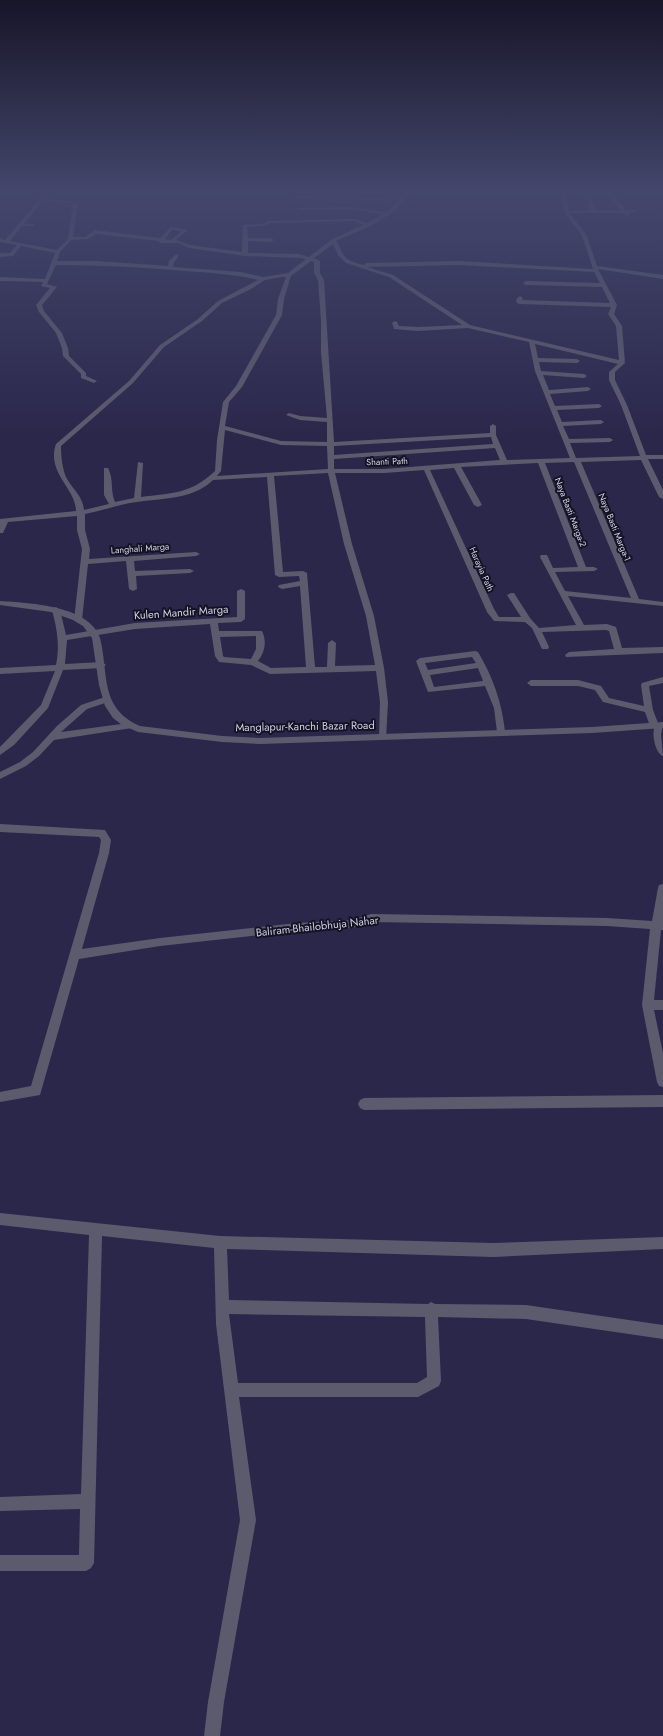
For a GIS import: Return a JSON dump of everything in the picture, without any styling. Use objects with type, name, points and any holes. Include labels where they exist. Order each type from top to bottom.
[{"type":"street","points":[[49,275],[47,282],[43,285],[54,287],[39,305],[41,311],[59,333],[65,348],[66,356],[84,374],[83,377],[94,380]]},
{"type":"street","points":[[246,275],[264,279]]},
{"type":"street","points":[[78,620],[86,550],[81,530],[81,502],[61,472],[58,460],[58,445],[131,382],[162,346],[200,320],[220,302],[264,279],[282,275]]},
{"type":"street","points":[[0,531],[3,520],[80,513],[137,500],[175,495],[190,491],[205,484],[218,471],[220,440],[226,402],[239,387],[279,315],[281,298],[289,275]]},
{"type":"street","points":[[318,275],[321,280],[324,321],[324,352],[330,420],[331,471],[348,544],[370,616],[380,668],[384,702],[383,737]]},
{"type":"street","points":[[388,275],[468,326]]},
{"type":"street","points":[[599,275],[612,298],[613,305],[611,314],[619,326],[622,363]]},
{"type":"street","points":[[641,275],[663,278]]},
{"type":"street","points":[[0,279],[42,280],[47,282]]},
{"type":"street","points":[[526,283],[604,285]]},
{"type":"street","points":[[520,298],[519,302],[613,305]]},
{"type":"street","points":[[395,323],[396,328],[418,329],[468,326],[622,363]]},
{"type":"street","name":"Naya Basti Marga-1","points":[[532,342],[536,360],[552,408],[636,602]]},
{"type":"street","points":[[536,360],[577,361]]},
{"type":"street","points":[[622,363],[612,372],[612,380],[624,406],[644,458],[663,497]]},
{"type":"street","points":[[540,373],[584,376]]},
{"type":"street","points":[[546,392],[588,389]]},
{"type":"street","points":[[552,408],[599,406]]},
{"type":"street","points":[[289,414],[300,418],[330,420]]},
{"type":"street","points":[[560,424],[601,422]]},
{"type":"street","points":[[492,426],[492,435],[504,462]]},
{"type":"street","points":[[222,427],[281,443],[330,444],[492,435]]},
{"type":"street","points":[[427,439],[430,460]]},
{"type":"street","points":[[566,441],[610,440]]},
{"type":"street","points":[[330,457],[430,460],[496,446]]},
{"type":"street","name":"Shanti Path","points":[[211,478],[331,471],[384,471],[430,460],[456,465],[663,457]]},
{"type":"street","name":"Harayia Path","points":[[430,460],[490,610],[497,619],[527,620]]},
{"type":"street","name":"Naya Basti Marga-2","points":[[541,461],[583,569]]},
{"type":"street","points":[[137,500],[140,463]]},
{"type":"street","points":[[456,465],[478,505]]},
{"type":"street","points":[[106,469],[108,474],[108,495],[113,505]]},
{"type":"street","points":[[270,475],[279,575],[303,573],[311,670]]},
{"type":"street","name":"Langhali Marga","points":[[85,562],[196,554]]},
{"type":"street","points":[[544,557],[582,628]]},
{"type":"street","points":[[130,559],[133,590]]},
{"type":"street","points":[[550,570],[594,569]]},
{"type":"street","points":[[131,574],[190,571]]},
{"type":"street","points":[[282,587],[304,583]]},
{"type":"street","name":"Kulen Mandir Marga","points":[[63,638],[158,624],[214,622],[241,619],[241,590]]},
{"type":"street","points":[[562,593],[663,604]]},
{"type":"street","points":[[511,595],[527,620],[537,631],[546,647]]},
{"type":"street","points":[[0,603],[56,610],[78,620],[94,633],[102,665],[105,700],[84,707],[51,737],[36,754],[23,764],[0,776]]},
{"type":"street","points":[[0,752],[45,706],[60,668],[63,653],[63,638],[56,610]]},
{"type":"street","points":[[214,622],[219,656],[222,660],[253,662],[270,672],[380,668]]},
{"type":"street","points":[[537,631],[545,629],[607,627],[612,629],[619,652]]},
{"type":"street","points":[[216,634],[259,633],[261,642],[257,658],[253,662]]},
{"type":"street","points":[[331,670],[332,643]]},
{"type":"street","points":[[569,655],[619,652],[663,652]]},
{"type":"street","points":[[489,683],[431,690],[420,661],[475,654],[489,683],[498,708],[501,732]]},
{"type":"street","points":[[0,671],[102,665]]},
{"type":"street","points":[[425,673],[481,666]]},
{"type":"street","points":[[663,680],[645,685],[649,710],[659,726],[657,734],[663,753]]},
{"type":"street","points":[[531,683],[579,683],[598,688],[606,700],[649,710]]},
{"type":"street","name":"Manglapur-Kanchi Bazar Road","points":[[105,700],[113,713],[130,726],[151,732],[244,740],[592,730],[659,726]]},
{"type":"street","points":[[51,737],[130,726]]},
{"type":"street","points":[[0,828],[102,833],[106,840],[104,853],[36,1091],[0,1098]]},
{"type":"street","points":[[663,888],[658,959],[648,1005],[660,1055],[663,1082]]},
{"type":"street","name":"Baliram-Bhailobhuja Nahar","points":[[74,955],[160,942],[297,927],[352,924],[371,918],[592,922],[660,926]]},
{"type":"street","points":[[648,1005],[663,1005]]},
{"type":"street","points":[[364,1104],[663,1101]]},
{"type":"street","points":[[0,1219],[220,1242],[493,1250],[663,1243]]},
{"type":"street","points":[[0,1563],[86,1563],[96,1229]]},
{"type":"street","points":[[212,1736],[216,1702],[248,1520],[222,1307],[220,1242]]},
{"type":"street","points":[[222,1307],[432,1309],[526,1312],[663,1332]]},
{"type":"street","points":[[231,1390],[418,1390],[434,1380],[432,1309]]},
{"type":"street","points":[[0,1504],[88,1501]]}]
